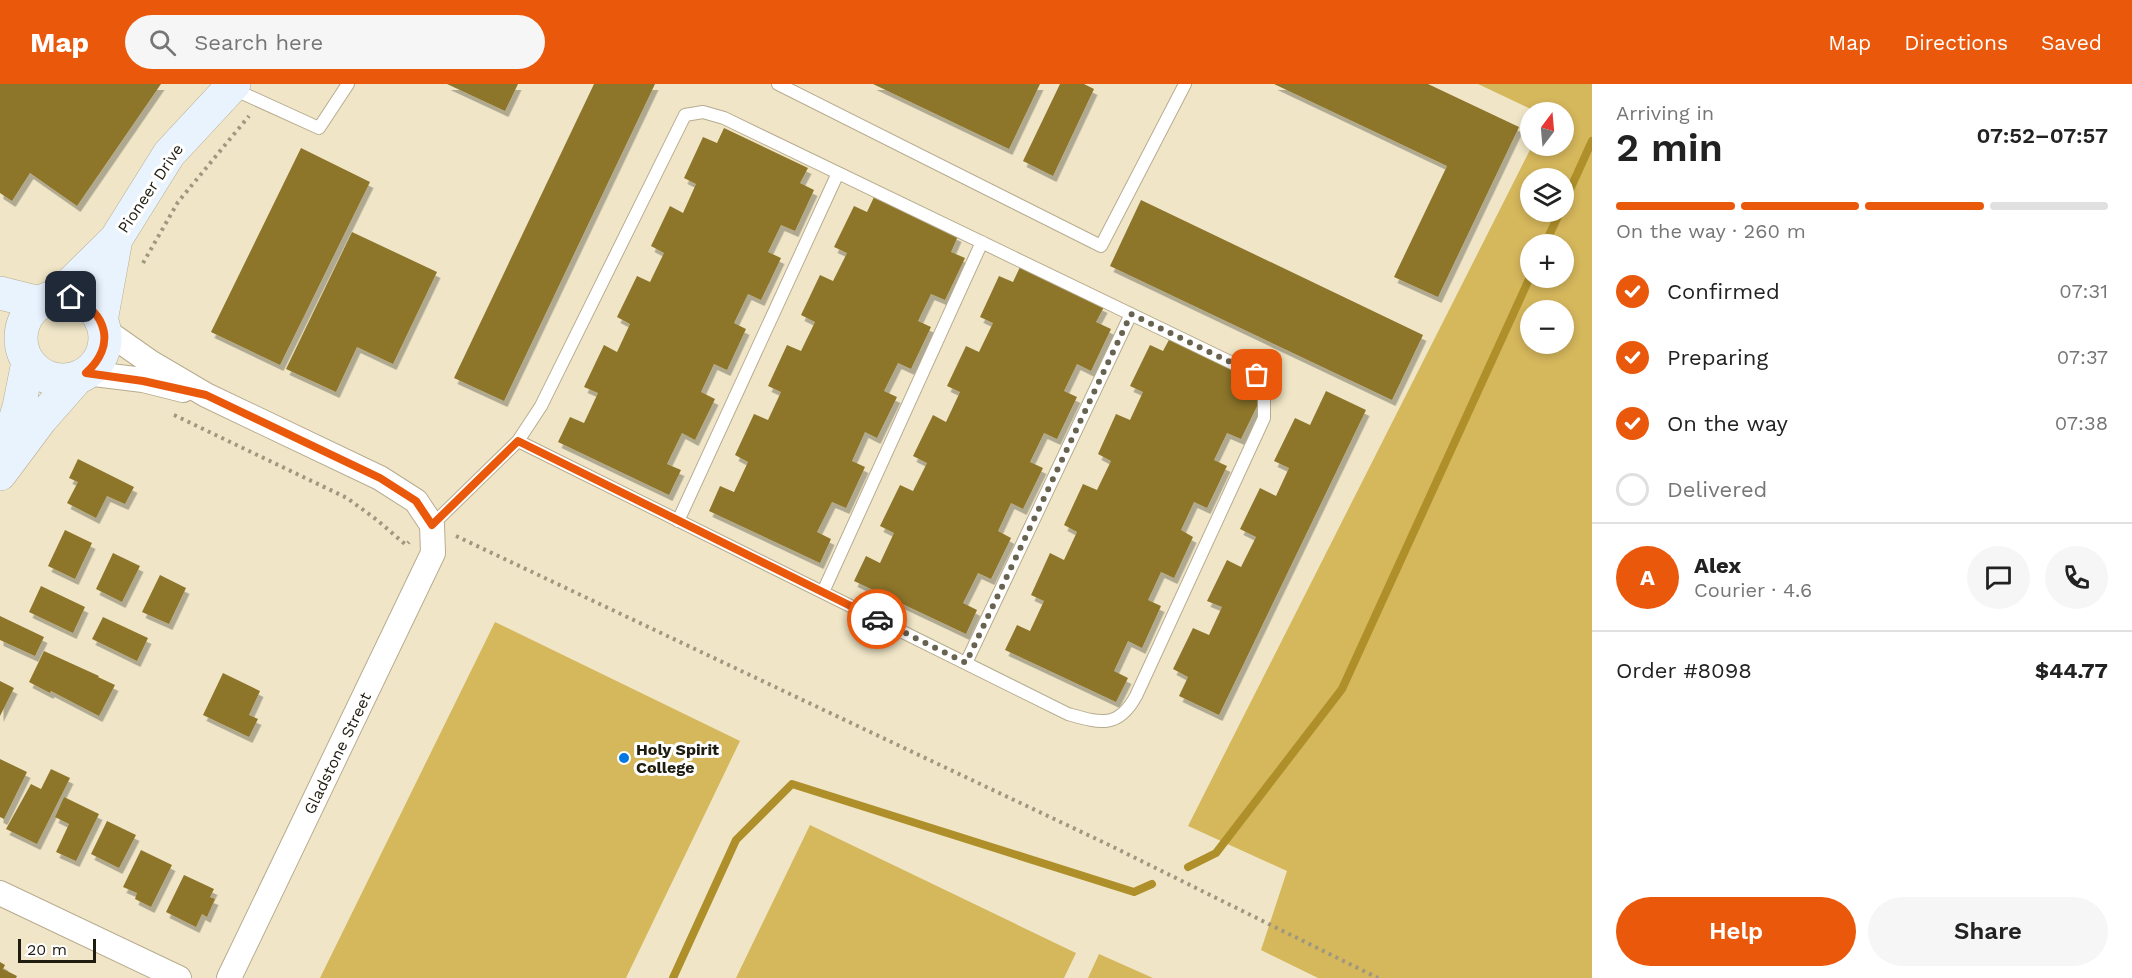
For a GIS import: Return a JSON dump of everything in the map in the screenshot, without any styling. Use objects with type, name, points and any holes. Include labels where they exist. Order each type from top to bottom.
[{"type":"main road","name":"Pioneer Drive","points":[[49,300],[116,239],[169,154],[232,86]]},
{"type":"main road","name":"Pioneer Drive","points":[[102,325],[116,239]]},
{"type":"main road","points":[[0,293],[49,300],[71,297],[84,302],[93,310],[102,325],[105,341],[102,354],[95,364],[41,419],[0,472]]},
{"type":"main road","points":[[0,472],[19,407],[17,346],[30,311],[49,300]]},
{"type":"main road","points":[[17,346],[45,376],[67,380],[82,375]]},
{"type":"street","points":[[102,325],[150,362],[206,395],[380,478],[416,501],[432,525]]},
{"type":"street","points":[[82,375],[143,381],[206,395]]},
{"type":"street","name":"Gladstone Street","points":[[229,978],[433,553],[432,525]]},
{"type":"street","points":[[0,893],[179,978]]},
{"type":"lane","points":[[232,86],[261,102],[319,128],[348,84]]},
{"type":"lane","points":[[778,84],[1101,246],[1185,84]]},
{"type":"lane","points":[[432,525],[518,441],[541,406],[685,115],[703,112],[724,118],[1257,375],[1264,384],[1265,398],[1264,418],[1136,696],[1130,708],[1121,717],[1107,721],[1090,720],[1068,714],[518,441]]},
{"type":"lane","points":[[678,521],[838,173]]},
{"type":"lane","points":[[823,592],[982,242]]},
{"type":"lane","points":[[966,663],[1131,314]]},
{"type":"path","points":[[141,267],[178,202],[261,102]]},
{"type":"path","points":[[166,411],[346,498],[406,545],[432,525],[1107,844],[1378,978]]},
{"type":"shaded area","points":[[1478,84],[1592,84],[1592,978],[1318,978],[1261,950],[1287,871],[1188,826],[1520,170],[1520,222],[1574,222],[1574,168],[1521,168],[1527,156],[1574,156],[1574,102],[1520,102],[1520,104]]},
{"type":"shaded area","points":[[495,622],[740,741],[626,978],[320,978]]},
{"type":"shaded area","points":[[810,825],[1076,953],[1064,978],[736,978]]},
{"type":"shaded area","points":[[1099,954],[1153,978],[1088,978]]},
{"type":"building","points":[[0,84],[161,84],[77,206],[30,173],[12,201],[0,193]]},
{"type":"building","points":[[447,84],[518,84],[505,111]]},
{"type":"building","points":[[594,84],[655,84],[504,401],[454,378]]},
{"type":"building","points":[[873,84],[1040,84],[1009,149]]},
{"type":"building","points":[[1060,84],[1084,84],[1094,89],[1053,176],[1023,161]]},
{"type":"building","points":[[1274,84],[1428,84],[1519,127],[1438,297],[1394,277],[1447,166]]},
{"type":"building","points":[[724,128],[808,168],[800,183],[814,190],[795,231],[781,225],[768,252],[781,258],[761,300],[748,294],[734,323],[746,329],[727,370],[714,364],[701,392],[715,399],[695,440],[682,433],[667,464],[681,470],[669,495],[558,442],[570,417],[584,423],[598,393],[584,387],[604,345],[617,352],[630,324],[617,317],[637,276],[650,282],[664,253],[651,246],[670,206],[683,213],[696,184],[684,178],[703,137],[717,143]]},
{"type":"building","points":[[301,148],[370,182],[280,365],[211,332]]},
{"type":"building","points":[[874,197],[958,236],[951,252],[965,258],[945,300],[931,294],[918,321],[931,327],[911,369],[898,363],[884,391],[897,397],[877,438],[865,432],[852,461],[865,467],[846,508],[832,502],[817,532],[831,539],[820,563],[709,511],[720,486],[734,492],[748,462],[735,455],[754,414],[768,420],[781,392],[768,386],[787,345],[801,351],[815,322],[801,315],[820,275],[833,281],[847,253],[834,247],[854,206],[867,212]]},
{"type":"building","points":[[1141,200],[1423,335],[1392,400],[1110,266]]},
{"type":"building","points":[[352,232],[437,272],[393,364],[357,347],[336,392],[286,369]]},
{"type":"building","points":[[1020,267],[1104,307],[1096,322],[1111,329],[1091,371],[1077,364],[1064,391],[1077,397],[1057,439],[1044,433],[1030,462],[1043,468],[1023,509],[1011,503],[998,531],[1011,538],[991,579],[978,573],[963,603],[977,610],[966,634],[854,581],[866,556],[880,563],[894,533],[880,526],[900,485],[913,491],[927,463],[913,456],[933,415],[946,422],[960,392],[947,386],[966,346],[979,352],[993,323],[980,317],[999,276],[1013,282]]},
{"type":"building","points":[[1171,336],[1254,375],[1247,391],[1261,398],[1241,439],[1227,433],[1214,460],[1227,466],[1207,508],[1194,502],[1181,530],[1193,537],[1174,578],[1161,572],[1148,600],[1161,606],[1142,648],[1128,641],[1114,671],[1128,678],[1116,702],[1005,650],[1017,625],[1030,631],[1044,601],[1031,595],[1050,553],[1064,560],[1077,532],[1064,525],[1083,484],[1097,490],[1111,461],[1098,454],[1116,414],[1130,420],[1143,392],[1130,386],[1150,345],[1163,351]]},
{"type":"building","points":[[1326,391],[1366,410],[1219,715],[1179,696],[1188,677],[1173,669],[1193,628],[1209,635],[1222,607],[1207,601],[1227,560],[1241,567],[1256,537],[1240,529],[1260,488],[1276,496],[1289,468],[1274,461],[1295,418],[1310,425]]},
{"type":"building","points":[[78,459],[134,487],[125,504],[107,496],[96,518],[67,503],[78,482],[69,478]]},
{"type":"building","points":[[65,530],[92,543],[75,579],[48,566]]},
{"type":"building","points":[[113,553],[140,566],[122,602],[96,589]]},
{"type":"building","points":[[160,575],[186,588],[169,624],[142,612]]},
{"type":"building","points":[[41,586],[85,607],[73,633],[29,612]]},
{"type":"building","points":[[0,616],[44,637],[35,656],[0,640]]},
{"type":"building","points":[[103,617],[148,638],[137,661],[92,639]]},
{"type":"building","points":[[44,651],[115,685],[99,716],[29,682]]},
{"type":"building","points":[[223,673],[260,691],[249,715],[258,719],[249,737],[203,715]]},
{"type":"building","points":[[0,681],[14,688],[0,716]]},
{"type":"building","points":[[0,759],[27,772],[4,819],[0,817]]},
{"type":"building","points":[[51,769],[70,778],[37,844],[6,829],[31,784],[41,789]]},
{"type":"building","points":[[64,797],[99,814],[76,861],[56,852],[69,824],[55,817]]},
{"type":"building","points":[[107,821],[136,835],[119,868],[91,854]]},
{"type":"building","points":[[141,850],[172,865],[151,907],[135,899],[137,893],[123,887]]},
{"type":"building","points":[[184,875],[214,889],[210,897],[215,899],[207,917],[202,914],[196,927],[166,912]]},
{"type":"building","points":[[0,962],[5,965],[3,969],[17,976],[16,978],[0,978]]},
{"type":"waterway","points":[[1574,181],[1592,141]]},
{"type":"waterway","points":[[1550,234],[1555,222]]},
{"type":"waterway","points":[[1188,867],[1216,853],[1342,689],[1525,288]]},
{"type":"waterway","points":[[673,978],[736,840],[792,784],[1134,892],[1152,884]]},
{"type":"way so far","points":[[877,619],[966,663],[1131,314],[1257,375]]},
{"type":"place","name":"Holy Spirit College","points":[[624,758]]},
{"type":"route","points":[[71,297],[84,302],[93,310],[103,328],[105,341],[102,354],[86,373],[143,381],[206,395],[380,478],[416,501],[432,525],[518,441],[877,619]]}]
